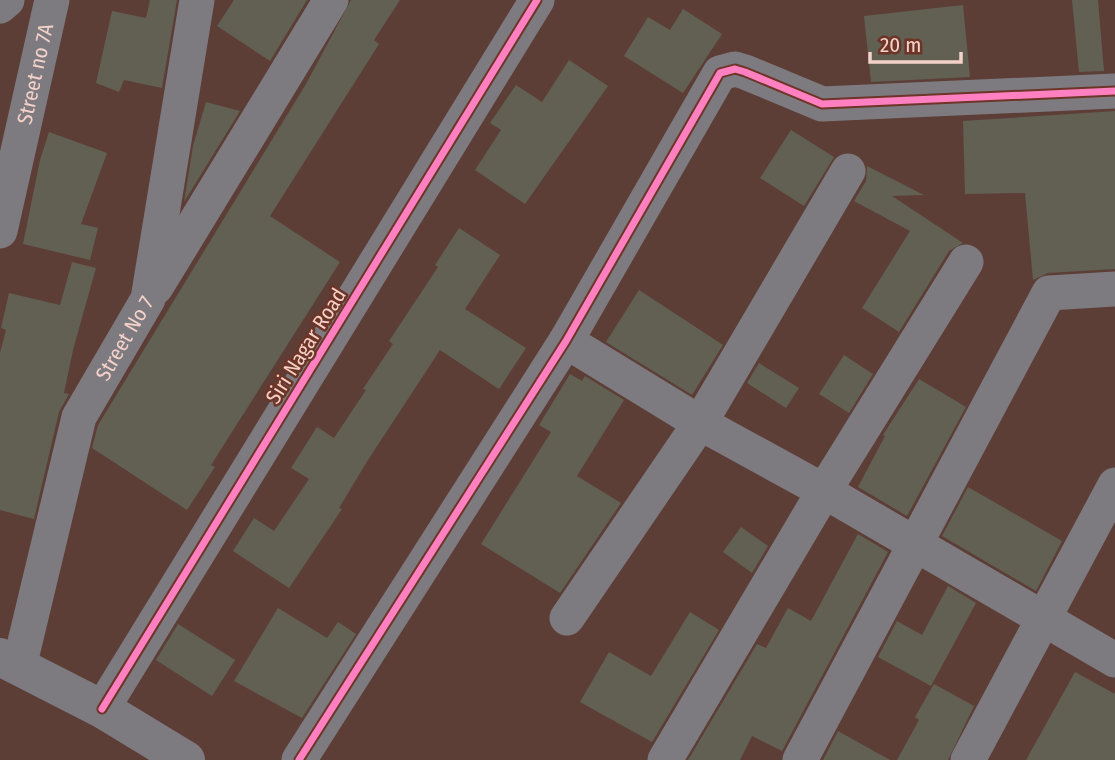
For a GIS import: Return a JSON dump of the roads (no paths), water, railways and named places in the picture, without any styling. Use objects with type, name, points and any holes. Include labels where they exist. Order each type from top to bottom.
[{"type":"street","points":[[0,6],[7,0]]},
{"type":"street","name":"Street no 7A","points":[[0,231],[52,0]]},
{"type":"street","name":"Street No 7","points":[[9,662],[79,417],[148,299],[197,0]]},
{"type":"street","points":[[148,299],[331,0]]},
{"type":"street","name":"Siri Nagar Road","points":[[102,709],[537,0]]},
{"type":"street","points":[[299,760],[566,341],[720,73],[735,69],[822,104],[1115,91]]},
{"type":"street","points":[[567,618],[700,423],[848,171]]},
{"type":"street","points":[[666,760],[824,491],[966,262]]},
{"type":"street","points":[[800,760],[913,543],[1049,293],[1115,289]]},
{"type":"street","points":[[566,341],[700,423],[824,491],[1115,660]]},
{"type":"street","points":[[976,757],[1041,618],[1115,485]]},
{"type":"street","points":[[9,662],[102,709],[145,750],[187,760]]}]
